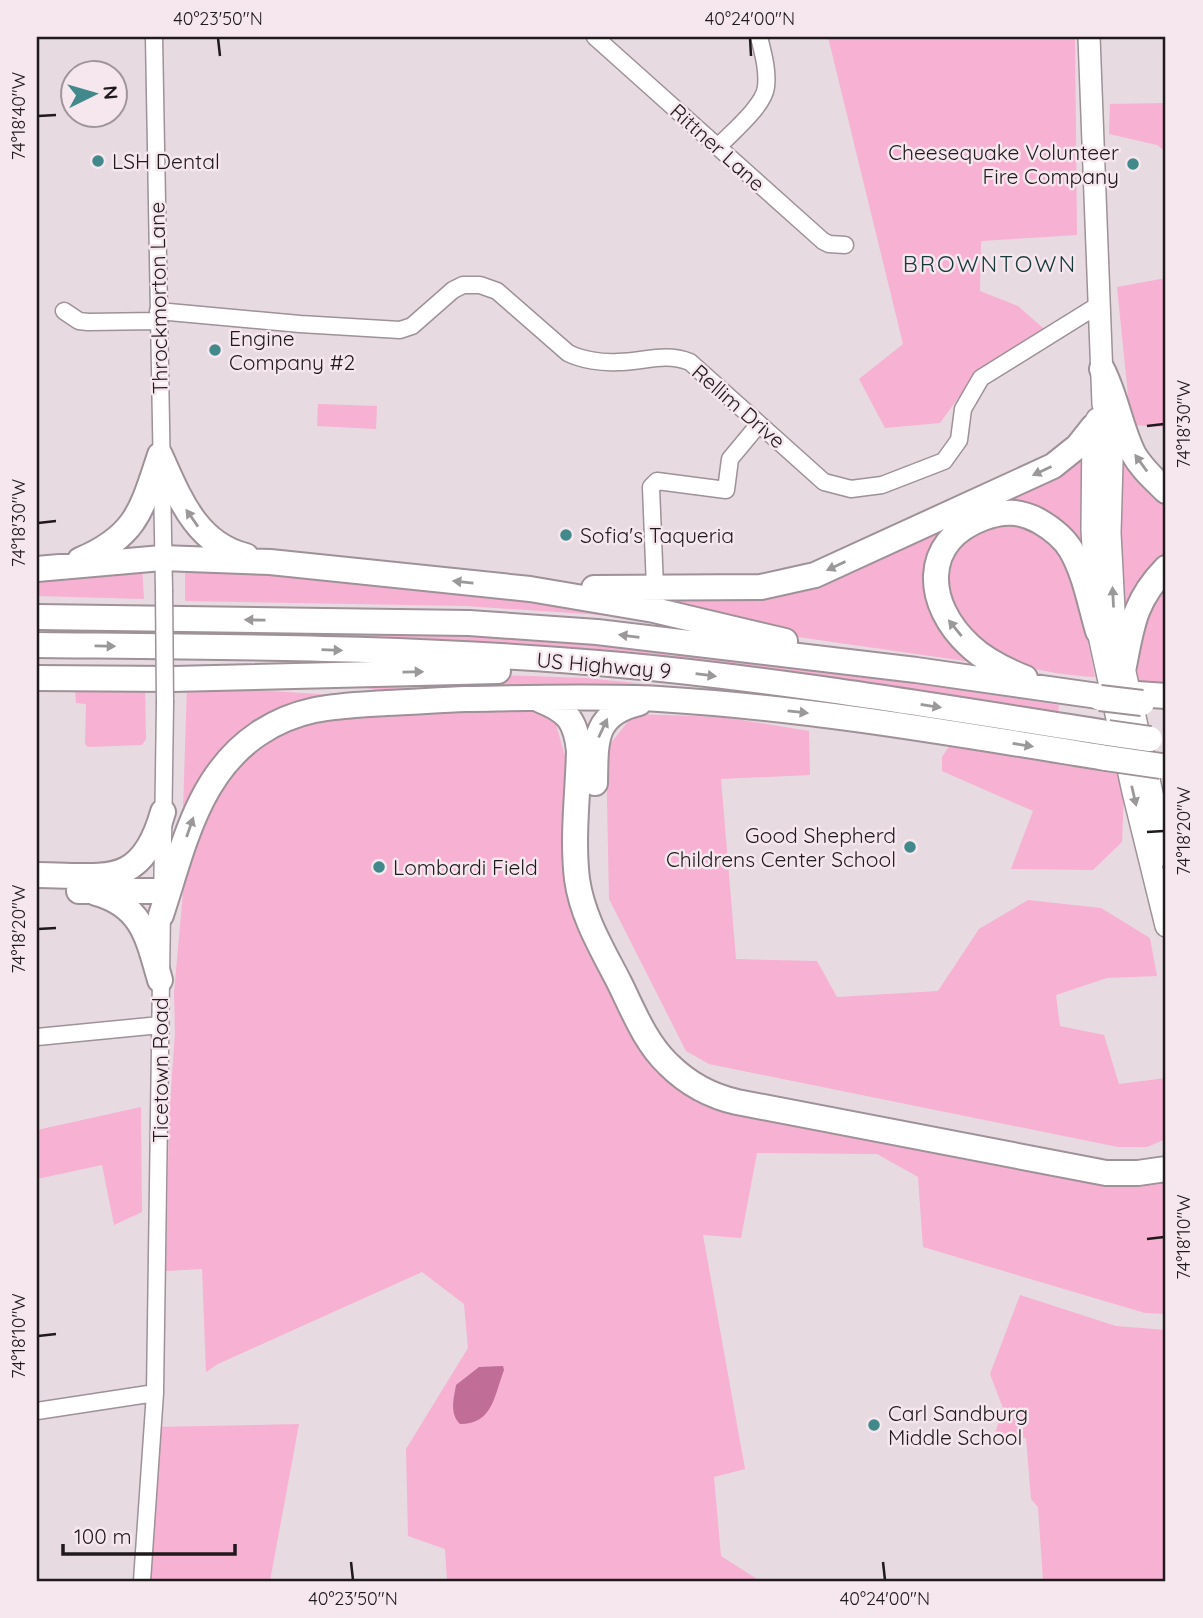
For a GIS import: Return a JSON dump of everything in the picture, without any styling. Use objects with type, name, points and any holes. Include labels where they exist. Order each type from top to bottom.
[{"type":"highway","points":[[1102,369],[1112,389],[1134,455],[1166,491]]},
{"type":"highway","points":[[530,589],[761,587],[815,575],[1053,466],[1078,446],[1093,427]]},
{"type":"highway","points":[[160,455],[187,512],[202,531],[231,552],[270,562]]},
{"type":"highway","points":[[66,565],[104,549],[130,527],[146,498],[160,455]]},
{"type":"highway","points":[[1052,689],[1000,668],[969,645],[945,616],[935,586],[937,559],[951,537],[970,523],[1000,512],[1026,514],[1051,528],[1070,548],[1084,579],[1098,631]]},
{"type":"highway","points":[[37,569],[162,558],[270,562],[530,589],[654,610],[916,670]]},
{"type":"highway","points":[[1124,666],[1133,619],[1149,587],[1166,568]]},
{"type":"highway","name":"US Highway 9","points":[[37,617],[469,623],[597,632],[916,670],[1100,698],[1150,701],[1166,696]]},
{"type":"highway","name":"US Highway 9","points":[[37,645],[453,653],[621,665],[820,689],[1107,745],[1158,740]]},
{"type":"highway","points":[[37,678],[173,680],[561,670],[621,665]]},
{"type":"highway","points":[[173,680],[436,700]]},
{"type":"highway","points":[[536,699],[561,710],[576,731],[579,751],[576,870],[580,898],[587,919],[643,1032],[661,1057],[682,1077],[715,1096],[737,1102],[1038,1160],[1116,1174],[1166,1169]]},
{"type":"highway","points":[[657,699],[620,708],[608,717],[598,733],[592,870],[598,899],[608,926],[656,1020],[684,1057],[710,1076],[743,1087],[1108,1157],[1139,1159],[1166,1153]]},
{"type":"highway","points":[[37,891],[89,891],[162,903],[201,799],[221,769],[246,743],[268,728],[317,708],[338,705],[436,700],[657,699],[1107,745],[1163,766]]},
{"type":"highway","points":[[37,875],[97,875],[127,870],[139,861],[153,843],[163,812]]},
{"type":"highway","points":[[89,891],[114,900],[137,918],[149,941],[160,980]]},
{"type":"main road","points":[[1089,37],[1103,404],[1113,427],[1111,557],[1114,610],[1166,856]]},
{"type":"main road","points":[[1103,404],[1093,427],[1092,530],[1098,631],[1138,814],[1166,926]]},
{"type":"street","name":"Throckmorton Lane","points":[[154,37],[162,558]]},
{"type":"street","name":"Rittner Lane","points":[[595,37],[822,241],[845,245]]},
{"type":"street","points":[[718,147],[759,103],[766,90],[766,69],[759,37]]},
{"type":"street","name":"Rellim Drive","points":[[64,311],[79,321],[88,322],[158,316],[400,330],[412,326],[453,290],[463,285],[480,285],[498,291],[568,353],[579,358],[617,363],[650,357],[677,357],[690,362],[824,482],[851,489],[882,485],[944,461],[959,440],[963,409],[981,378],[1100,304]]},
{"type":"street","points":[[655,588],[651,487],[657,481],[726,490],[730,459],[759,424]]},
{"type":"street","name":"Ticetown Road","points":[[142,1581],[155,1393],[165,703],[162,558]]},
{"type":"street","points":[[37,1037],[160,1025]]},
{"type":"street","points":[[37,1411],[155,1393]]},
{"type":"shaded area","points":[[828,37],[1075,37],[1077,235],[981,241],[980,291],[1018,306],[1044,329],[977,372],[940,423],[885,428],[859,379],[903,344]]},
{"type":"shaded area","points":[[1166,103],[1166,152],[1157,145],[1109,134],[1110,104]]},
{"type":"shaded area","points":[[1166,278],[1166,427],[1131,425],[1117,287]]},
{"type":"shaded area","points":[[318,404],[377,406],[376,429],[317,426]]},
{"type":"shaded area","points":[[1121,440],[1166,500],[1166,558],[1126,616],[1120,591]]},
{"type":"shaded area","points":[[1082,453],[1085,561],[1005,506],[930,568],[972,662],[798,637],[616,592],[737,594]]},
{"type":"shaded area","points":[[1009,520],[1051,538],[1075,576],[1095,677],[1049,672],[1002,658],[978,641],[945,597],[950,563],[959,544],[977,531]]},
{"type":"shaded area","points":[[142,566],[144,599],[37,596],[37,577]]},
{"type":"shaded area","points":[[185,566],[392,581],[646,618],[466,606],[185,601]]},
{"type":"shaded area","points":[[1166,575],[1166,689],[1135,685],[1135,640]]},
{"type":"shaded area","points":[[185,626],[417,632],[618,645],[808,667],[1059,705],[1058,715],[634,653],[533,646],[186,638]]},
{"type":"shaded area","points":[[501,675],[586,678],[733,693],[431,692],[377,690],[341,683]]},
{"type":"shaded area","points":[[145,686],[146,739],[142,745],[88,747],[85,744],[86,704],[76,703],[75,690]]},
{"type":"shaded area","points":[[187,686],[334,695],[263,720],[189,810],[183,809]]},
{"type":"shaded area","points":[[469,708],[538,711],[555,721],[568,766],[583,928],[707,1103],[1166,1179],[1166,1314],[1145,1313],[923,1247],[918,1177],[877,1154],[757,1153],[741,1238],[703,1235],[745,1469],[714,1477],[721,1556],[760,1581],[447,1581],[445,1549],[408,1536],[406,1449],[468,1348],[464,1304],[422,1272],[218,1364],[206,1372],[202,1269],[166,1271],[169,1119],[175,1032],[174,993],[184,881],[198,833],[214,794],[253,748],[300,720]]},
{"type":"shaded area","points":[[634,714],[723,717],[809,731],[810,775],[721,779],[736,959],[817,961],[837,997],[938,991],[979,929],[1028,900],[1101,908],[1150,938],[1157,976],[1107,978],[1056,995],[1060,1026],[1104,1035],[1119,1084],[1166,1078],[1166,1139],[1147,1147],[1118,1147],[709,1064],[686,1051],[609,899],[606,749]]},
{"type":"shaded area","points":[[950,745],[1117,770],[1124,792],[1122,842],[1093,870],[1011,869],[1033,811],[942,771],[942,757]]},
{"type":"shaded area","points":[[141,1107],[142,1212],[114,1225],[102,1165],[37,1179],[37,1130]]},
{"type":"shaded area","points":[[1020,1295],[1116,1326],[1166,1330],[1166,1581],[1043,1581],[1038,1507],[1031,1499],[1026,1438],[994,1437],[1003,1408],[990,1374]]},
{"type":"shaded area","points":[[503,1366],[494,1399],[486,1414],[471,1423],[460,1424],[453,1410],[456,1385],[479,1367]]},
{"type":"shaded area","points":[[299,1424],[270,1581],[145,1581],[153,1427]]},
{"type":"place","name":"LSH Dental","points":[[98,161]]},
{"type":"place","name":"Cheesequake Volunteer Fire Company","points":[[1133,164]]},
{"type":"place","name":"Engine Company #2","points":[[215,350]]},
{"type":"place","name":"Sofia's Taqueria","points":[[566,535]]},
{"type":"place","name":"Good Shepherd Childrens Center School","points":[[910,847]]},
{"type":"place","name":"Lombardi Field","points":[[379,867]]},
{"type":"place","name":"Carl Sandburg Middle School","points":[[874,1425]]},
{"type":"district","name":"BROWNTOWN","points":[[990,263]]}]
